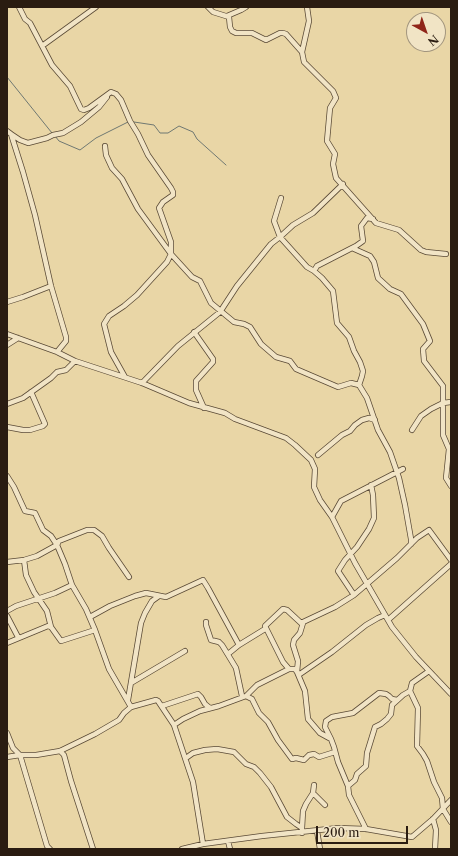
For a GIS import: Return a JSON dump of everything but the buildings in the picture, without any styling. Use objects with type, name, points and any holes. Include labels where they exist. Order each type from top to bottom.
[{"type":"street","points":[[19,7],[25,19],[30,23],[52,65],[70,86],[81,109],[84,110],[88,108],[111,92]]},
{"type":"street","points":[[42,46],[96,7]]},
{"type":"street","points":[[208,7],[216,14],[227,16],[246,7]]},
{"type":"street","points":[[307,7],[309,21],[302,52],[304,62],[336,95],[336,98],[330,108],[327,141],[335,154],[333,164],[336,178],[380,225],[399,230],[426,252],[446,254]]},
{"type":"street","points":[[227,16],[230,19],[232,31],[236,33],[252,33],[266,40],[283,33],[286,34],[302,52]]},
{"type":"street","points":[[9,133],[28,144],[63,133],[77,125],[99,107],[111,92]]},
{"type":"street","points":[[111,92],[116,94],[121,100],[148,155],[171,188],[173,195],[162,202],[159,208],[170,237],[170,254],[167,262],[137,295],[109,316],[104,324],[111,352],[125,377]]},
{"type":"street","points":[[9,133],[35,215],[51,286],[66,337],[66,341],[57,352]]},
{"type":"street","points":[[104,146],[112,168],[122,179],[138,209],[170,254],[192,277],[200,281],[211,304],[234,322],[250,327],[261,344],[276,357],[290,361],[296,368],[338,387],[351,383],[359,385],[367,398],[380,434],[390,452],[405,505],[411,544]]},
{"type":"street","points":[[142,383],[178,346],[220,312],[255,262],[271,244],[292,225],[313,213],[343,184]]},
{"type":"street","points":[[281,198],[274,221],[280,237],[307,267],[314,271],[333,291],[337,323],[349,337],[363,371],[359,385]]},
{"type":"street","points":[[314,271],[317,266],[363,241],[361,226],[367,218],[373,219]]},
{"type":"street","points":[[352,248],[370,256],[374,262],[378,278],[390,289],[401,294],[423,324],[430,341],[423,349],[424,361],[443,386],[443,435],[449,449],[446,478],[451,486]]},
{"type":"street","points":[[7,302],[51,286]]},
{"type":"street","points":[[194,332],[213,359],[213,362],[196,381],[196,390],[204,408]]},
{"type":"street","points":[[7,334],[57,352],[75,361],[142,383],[204,408],[225,413],[235,419],[286,438],[306,454],[311,460],[315,469],[314,487],[320,500],[332,517],[350,554],[386,618],[399,637],[451,694]]},
{"type":"street","points":[[7,345],[18,338]]},
{"type":"street","points":[[7,404],[22,398],[52,378],[57,372],[66,370],[75,361]]},
{"type":"street","points":[[7,426],[30,430],[45,424],[31,392]]},
{"type":"street","points":[[412,430],[421,416],[437,405],[451,402]]},
{"type":"street","points":[[318,455],[362,420],[369,418],[375,420]]},
{"type":"street","points":[[332,517],[341,501],[403,469]]},
{"type":"street","points":[[7,476],[14,487],[24,511],[35,512],[43,530],[51,536],[57,546],[72,585],[90,617],[109,669],[131,707]]},
{"type":"street","points":[[354,595],[338,571],[369,530],[374,518],[371,485]]},
{"type":"street","points":[[7,562],[24,560],[37,556],[57,546],[59,541],[88,530],[94,530],[102,536],[129,577]]},
{"type":"street","points":[[228,654],[239,645],[265,629],[266,624],[283,609],[287,610],[299,623],[303,623],[335,607],[354,595],[411,544],[430,530],[451,560]]},
{"type":"street","points":[[24,560],[26,575],[38,599],[47,611],[51,627],[61,641],[95,630]]},
{"type":"street","points":[[174,725],[200,711],[244,696],[257,685],[289,669],[295,669],[300,674],[332,652],[366,625],[378,618],[386,618],[451,564]]},
{"type":"street","points":[[90,617],[110,606],[135,596],[146,593],[166,597],[202,580],[208,588],[239,645]]},
{"type":"street","points":[[7,611],[16,606],[72,585]]},
{"type":"street","points":[[128,700],[141,623],[145,612],[152,601],[159,596]]},
{"type":"street","points":[[7,616],[18,637]]},
{"type":"street","points":[[206,622],[211,640],[219,642],[236,668],[244,696]]},
{"type":"street","points":[[303,623],[300,633],[294,640],[293,646],[298,661],[297,672],[305,691],[308,719],[320,733],[331,739]]},
{"type":"street","points":[[7,643],[18,637],[48,626],[51,627]]},
{"type":"street","points":[[265,629],[283,662],[289,669]]},
{"type":"street","points":[[131,683],[185,651]]},
{"type":"street","points":[[430,671],[412,683],[410,691],[418,708],[417,746],[427,762],[434,782],[442,798],[443,809],[451,822]]},
{"type":"street","points":[[348,786],[355,780],[357,774],[366,766],[367,753],[375,727],[387,719],[390,714],[392,704],[410,691]]},
{"type":"street","points":[[366,829],[350,795],[326,727],[326,721],[332,717],[353,713],[379,693],[386,694],[392,699],[397,700]]},
{"type":"street","points":[[162,706],[198,694],[210,708]]},
{"type":"street","points":[[244,696],[252,699],[259,713],[268,722],[292,760],[296,758],[304,760],[308,754],[314,754],[319,757],[335,752]]},
{"type":"street","points":[[7,757],[20,755],[36,756],[60,751],[95,734],[119,720],[131,707],[156,700],[160,703],[174,725],[186,758],[193,782],[203,844]]},
{"type":"street","points":[[7,733],[14,748],[20,755],[47,846],[50,849]]},
{"type":"street","points":[[186,758],[192,754],[205,750],[217,749],[234,752],[246,764],[254,767],[260,773],[271,787],[287,817],[302,830]]},
{"type":"street","points":[[60,751],[64,755],[93,849]]},
{"type":"street","points":[[302,830],[303,811],[313,793],[314,785]]},
{"type":"street","points":[[313,793],[325,805]]},
{"type":"street","points":[[182,849],[203,844],[302,830],[317,831],[338,828],[366,829],[412,837],[434,819],[451,800]]},
{"type":"street","points":[[434,819],[436,830],[434,849]]},
{"type":"street","points":[[317,831],[320,849]]},
{"type":"street","points":[[228,841],[230,849]]},
{"type":"waterway","points":[[7,77],[52,133]]},
{"type":"waterway","points":[[55,136],[59,141],[80,150],[96,138],[128,122]]},
{"type":"waterway","points":[[134,122],[154,125],[160,133],[168,133],[179,126],[193,132],[197,139],[226,165]]}]
